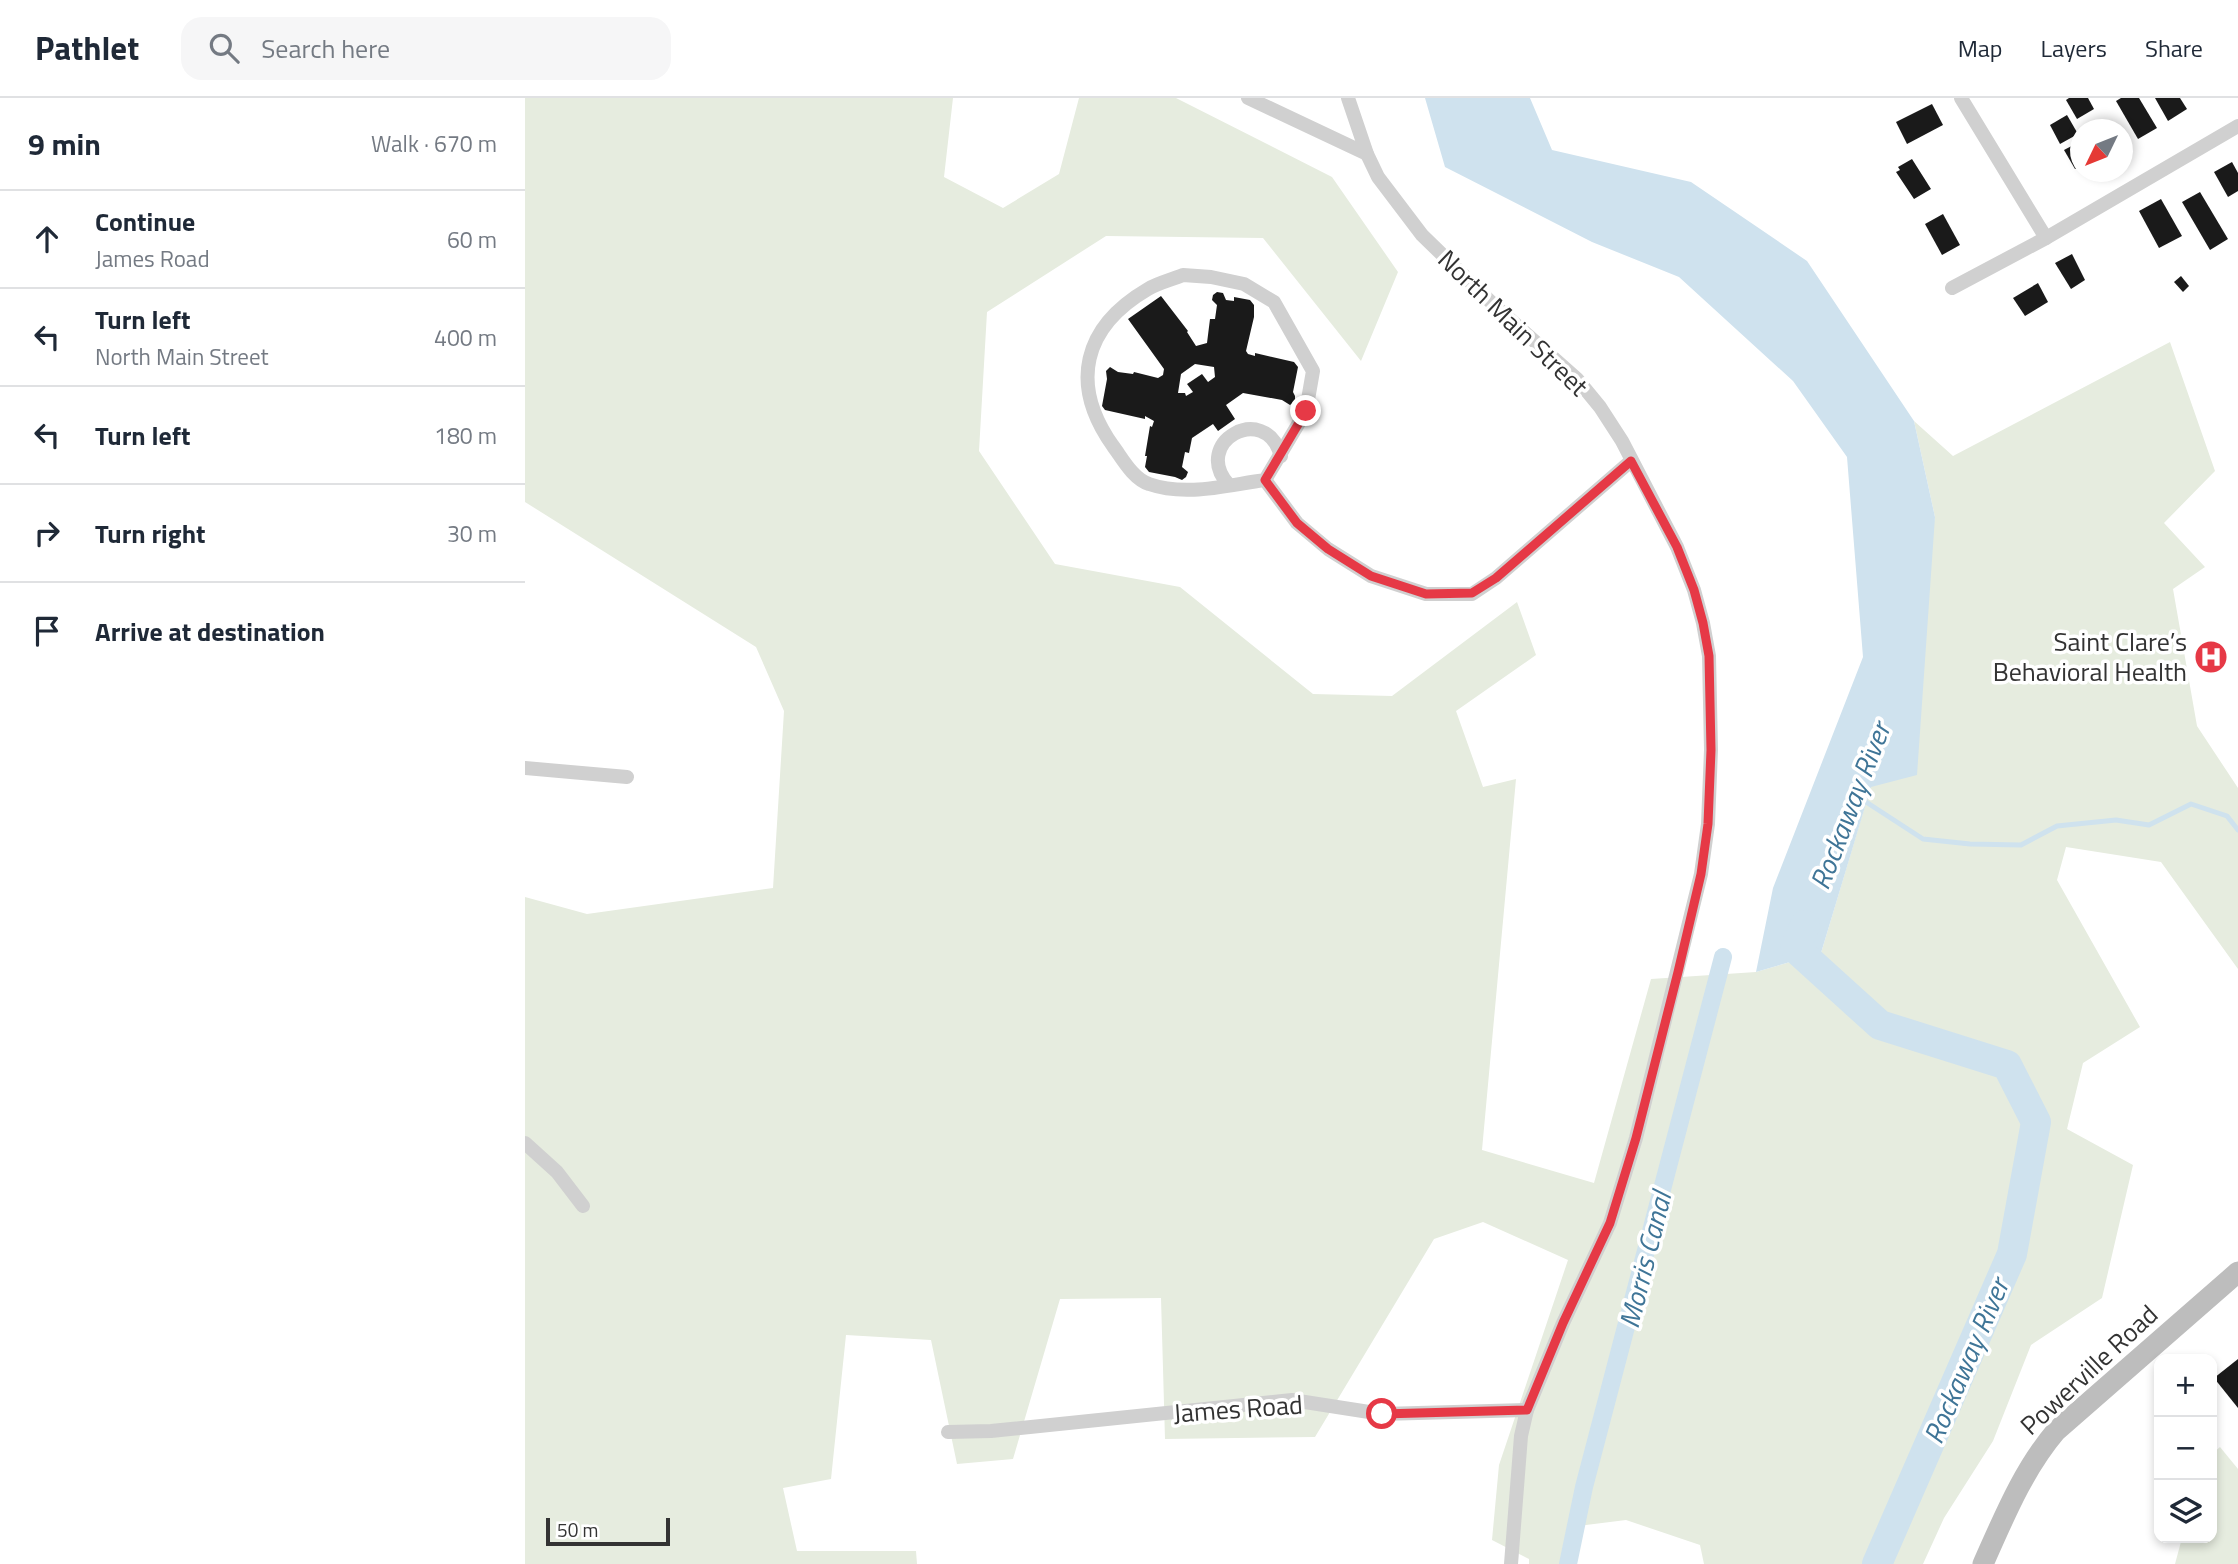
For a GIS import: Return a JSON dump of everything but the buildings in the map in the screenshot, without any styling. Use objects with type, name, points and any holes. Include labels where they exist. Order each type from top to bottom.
[{"type":"main road","name":"Powerville Road","points":[[1983,1564],[2023,1477],[2056,1431],[2238,1272]]},
{"type":"street","points":[[1248,98],[1367,154]]},
{"type":"street","name":"North Main Street","points":[[1348,98],[1367,154],[1398,207],[1422,235],[1495,306],[1577,379],[1600,407],[1622,441],[1677,547],[1694,590],[1709,656],[1711,750],[1708,824],[1701,874],[1636,1138],[1610,1223],[1553,1345],[1527,1410],[1521,1436],[1511,1564]]},
{"type":"street","points":[[1961,98],[2046,238]]},
{"type":"street","points":[[1952,288],[2046,238],[2238,125]]},
{"type":"street","points":[[1183,275],[1211,277],[1244,284],[1274,302],[1313,372],[1306,411],[1265,480],[1183,491],[1146,484],[1128,467],[1097,420],[1087,390],[1090,352],[1098,333],[1121,309],[1149,288],[1183,275]]},
{"type":"street","points":[[1229,485],[1223,479],[1218,463],[1221,447],[1231,435],[1246,429],[1262,431],[1274,441],[1281,456]]},
{"type":"street","points":[[1265,480],[1297,523],[1328,549],[1371,576],[1426,594],[1472,593],[1496,578],[1631,461]]},
{"type":"street","points":[[525,768],[627,777]]},
{"type":"street","points":[[525,1143],[557,1172],[583,1206]]},
{"type":"street","name":"James Road","points":[[948,1432],[991,1432],[1292,1400],[1382,1414],[1527,1410]]},
{"type":"shaded area","points":[[525,98],[953,98],[944,177],[1003,208],[1059,174],[1079,98],[1176,98],[1332,177],[1398,272],[1361,361],[1263,238],[1106,236],[987,312],[979,451],[1055,564],[1180,587],[1313,694],[1392,696],[1517,602],[1536,655],[1456,711],[1483,787],[1516,779],[1482,1150],[1594,1183],[1651,979],[1756,972],[1821,953],[1871,786],[1935,517],[1914,421],[1953,456],[2170,342],[2215,471],[2164,523],[2205,567],[2173,589],[2197,726],[2238,788],[2238,969],[2161,862],[2066,847],[2057,880],[2140,1027],[2083,1063],[2067,1129],[2133,1165],[2102,1298],[2031,1345],[1993,1441],[1944,1518],[1923,1564],[1704,1564],[1700,1545],[1626,1520],[1578,1526],[1564,1564],[1529,1564],[1529,1559],[1492,1540],[1499,1465],[1568,1260],[1483,1222],[1434,1239],[1315,1437],[1165,1439],[1161,1298],[1060,1299],[1013,1459],[957,1464],[931,1340],[846,1335],[831,1479],[783,1488],[797,1551],[916,1551],[917,1564],[525,1564],[525,897],[587,914],[773,888],[784,711],[756,647],[525,502]]},
{"type":"shaded area","points":[[2220,1447],[2238,1469],[2238,1564],[2175,1564],[2181,1543],[2217,1543],[2217,1450]]},
{"type":"water","points":[[1425,98],[1530,98],[1552,150],[1691,182],[1807,261],[1914,421],[1935,517],[1917,775],[1871,787],[1821,953],[1756,972],[1773,888],[1863,657],[1847,457],[1793,381],[1679,277],[1592,242],[1445,167]]},
{"type":"waterway","points":[[1863,800],[1923,839],[1970,844],[2021,845],[2057,826],[2116,820],[2149,825],[2191,804],[2227,816],[2238,830]]},
{"type":"waterway","name":"Rockaway River","points":[[1805,925],[1795,948],[1880,1025],[2007,1065],[2036,1122],[2012,1254],[1877,1564]]},
{"type":"waterway","name":"Morris Canal","points":[[1568,1564],[1584,1487],[1723,957]]},
{"type":"place","name":"Saint Clare’s Behavioral Health","points":[[2211,657]]},
{"type":"route","points":[[1306,411],[1265,480],[1297,523],[1328,549],[1371,576],[1426,594],[1472,593],[1496,578],[1631,461],[1677,547],[1694,590],[1709,656],[1711,750],[1708,824],[1701,874],[1636,1138],[1610,1223],[1563,1323],[1527,1410],[1382,1414]]}]
